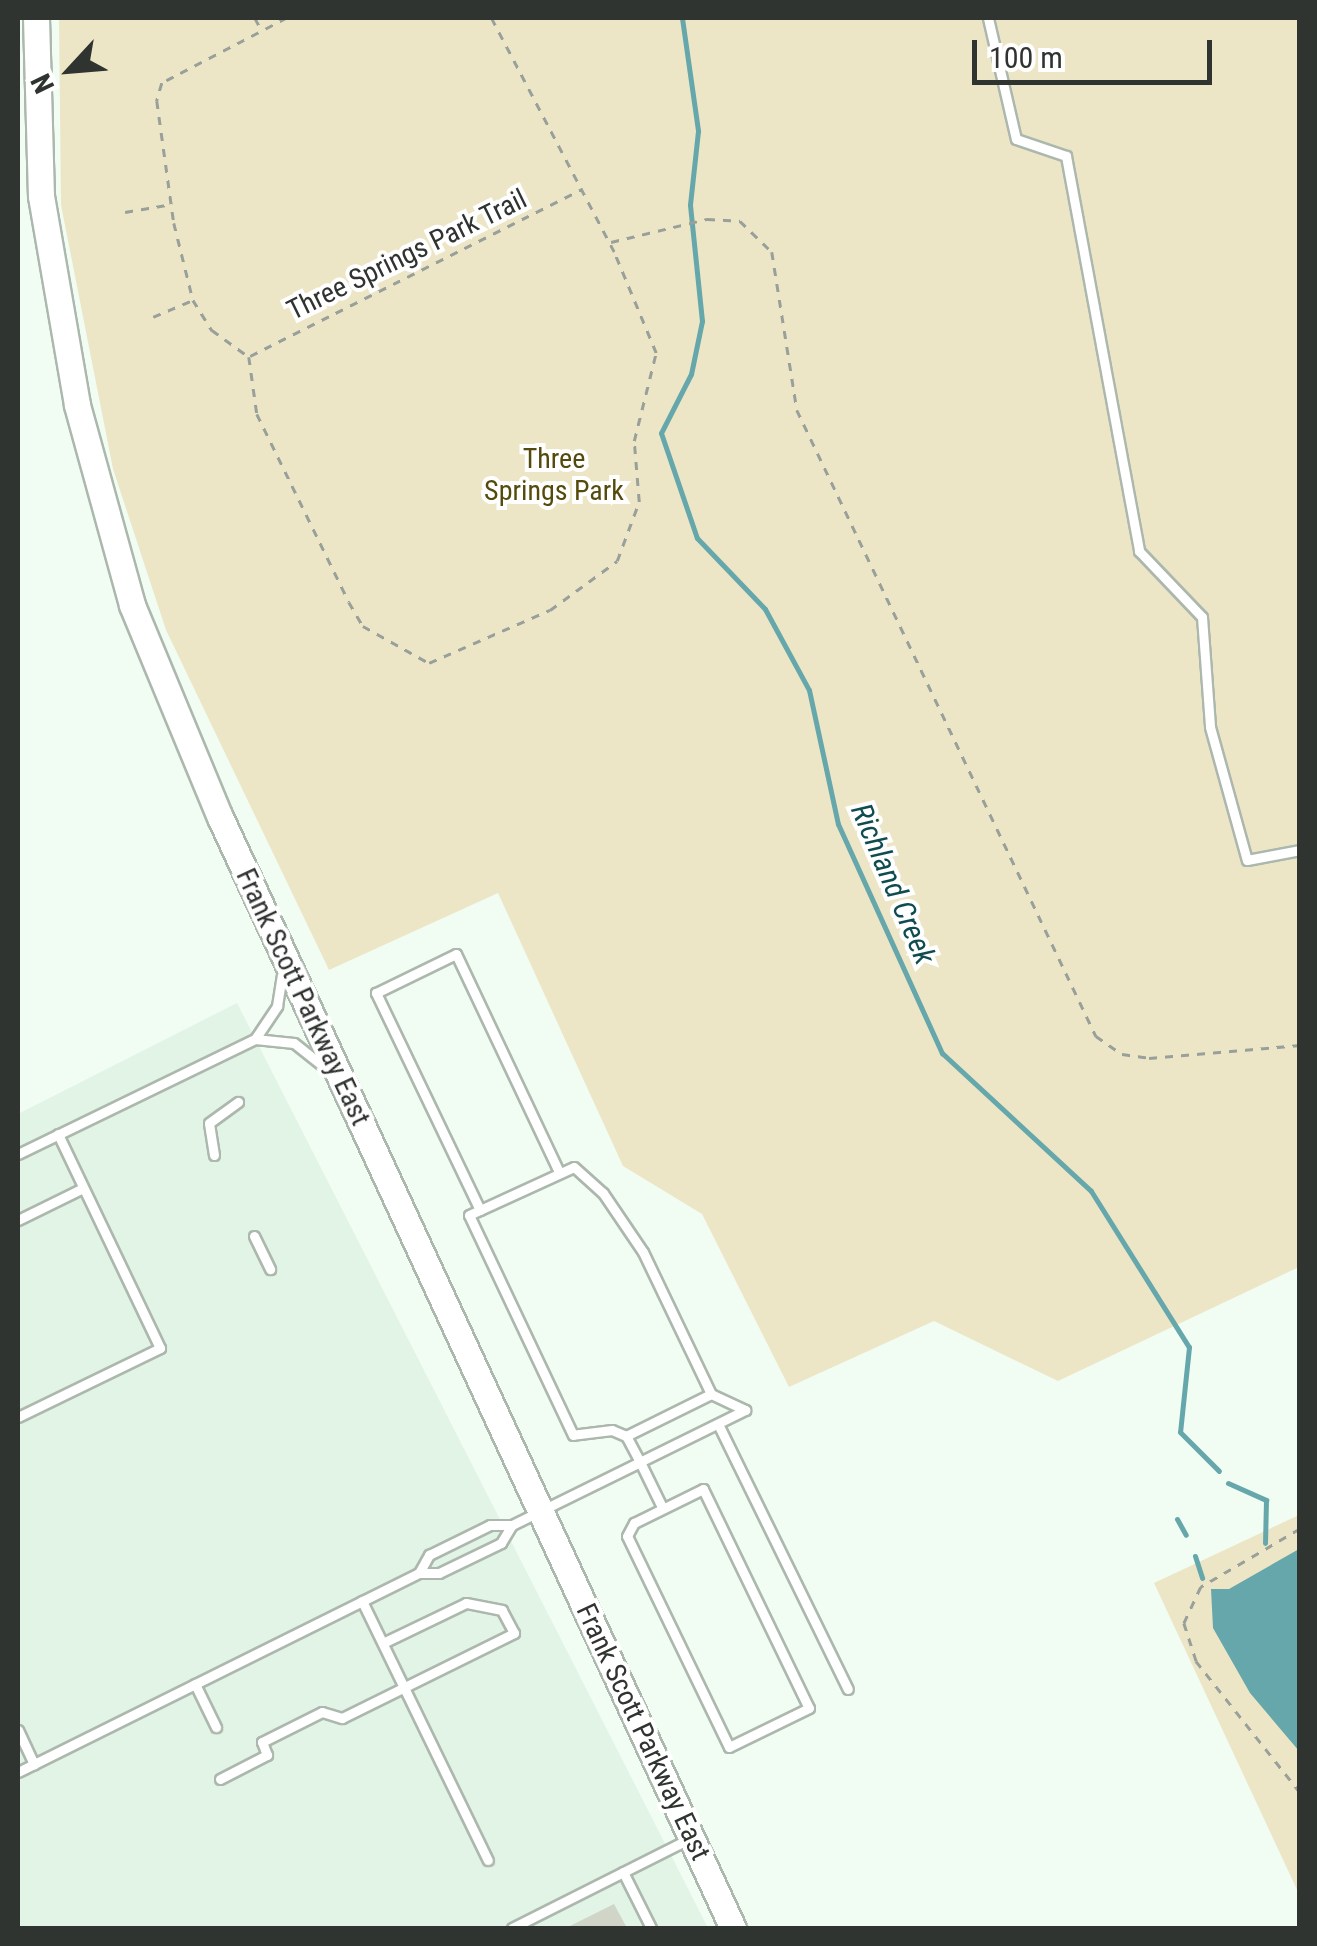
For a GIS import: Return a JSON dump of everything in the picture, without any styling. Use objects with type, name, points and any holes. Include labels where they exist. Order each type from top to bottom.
[{"type":"main road","name":"Frank Scott Parkway East","points":[[36,18],[41,196],[100,499],[168,699],[733,1928]]},
{"type":"lane","points":[[988,18],[1016,139],[1066,156],[1139,550],[1202,617],[1210,727],[1246,860],[1300,850]]},
{"type":"lane","points":[[255,1039],[283,986],[280,947]]},
{"type":"lane","points":[[480,1210],[376,993],[456,954],[558,1170]]},
{"type":"lane","points":[[18,1154],[255,1039],[294,1043],[344,1086]]},
{"type":"lane","points":[[214,1155],[209,1123],[238,1102]]},
{"type":"lane","points":[[18,1417],[160,1348],[58,1134]]},
{"type":"lane","points":[[419,1573],[430,1555],[490,1524],[512,1524],[745,1410],[711,1394],[642,1252],[603,1193],[574,1167],[558,1170],[468,1216],[573,1435],[626,1436],[711,1394]]},
{"type":"lane","points":[[18,1220],[84,1188]]},
{"type":"lane","points":[[254,1236],[270,1269]]},
{"type":"lane","points":[[718,1424],[848,1689]]},
{"type":"lane","points":[[626,1436],[662,1507]]},
{"type":"lane","points":[[703,1489],[809,1708],[730,1747],[628,1536],[634,1523],[662,1507],[703,1489]]},
{"type":"lane","points":[[18,1772],[419,1573],[439,1574],[501,1543],[512,1524]]},
{"type":"lane","points":[[362,1601],[488,1860]]},
{"type":"lane","points":[[220,1779],[268,1755],[262,1742],[322,1712],[342,1718],[514,1633],[502,1610],[466,1603],[382,1643]]},
{"type":"lane","points":[[195,1684],[216,1727]]},
{"type":"lane","points":[[18,1730],[34,1764]]},
{"type":"lane","points":[[512,1928],[691,1838]]},
{"type":"lane","points":[[623,1872],[650,1928]]},
{"type":"path","points":[[255,18],[261,30]]},
{"type":"path","points":[[287,18],[162,83],[157,101],[172,204],[193,300],[212,330],[249,357],[257,414],[363,626],[430,663],[550,610],[617,562],[639,502],[634,441],[656,353],[610,243],[490,18]]},
{"type":"path","name":"Three Springs Park Trail","points":[[249,357],[582,189]]},
{"type":"path","points":[[124,212],[172,204]]},
{"type":"path","points":[[610,243],[707,219],[740,221],[772,252],[798,410],[1096,1036],[1122,1054],[1149,1058],[1300,1045]]},
{"type":"path","points":[[153,317],[193,300]]},
{"type":"path","points":[[1300,1529],[1201,1587],[1184,1622],[1196,1662],[1300,1792]]},
{"type":"shaded area","points":[[237,1003],[708,1928],[18,1928],[18,1114]]},
{"type":"green space","name":"Three Springs Park","points":[[59,18],[1299,18],[1299,1267],[1058,1381],[934,1321],[789,1387],[702,1214],[623,1166],[498,893],[329,970],[166,630],[113,469],[61,205]]},
{"type":"green space","points":[[1299,1515],[1299,1894],[1154,1583]]},
{"type":"water","points":[[1299,1549],[1299,1751],[1250,1693],[1213,1628],[1211,1589],[1229,1589]]},
{"type":"building","points":[[614,1904],[627,1928],[566,1928]]},
{"type":"waterway","name":"Richland Creek","points":[[682,18],[698,131],[690,205],[702,321],[691,374],[661,433],[697,538],[765,609],[809,690],[838,824],[942,1053],[1091,1191],[1189,1347],[1180,1432],[1219,1471]]},
{"type":"waterway","name":"Richland Creek","points":[[1228,1483],[1266,1500],[1265,1543]]},
{"type":"waterway","points":[[1177,1519],[1186,1535]]},
{"type":"waterway","points":[[1195,1556],[1202,1578]]}]
